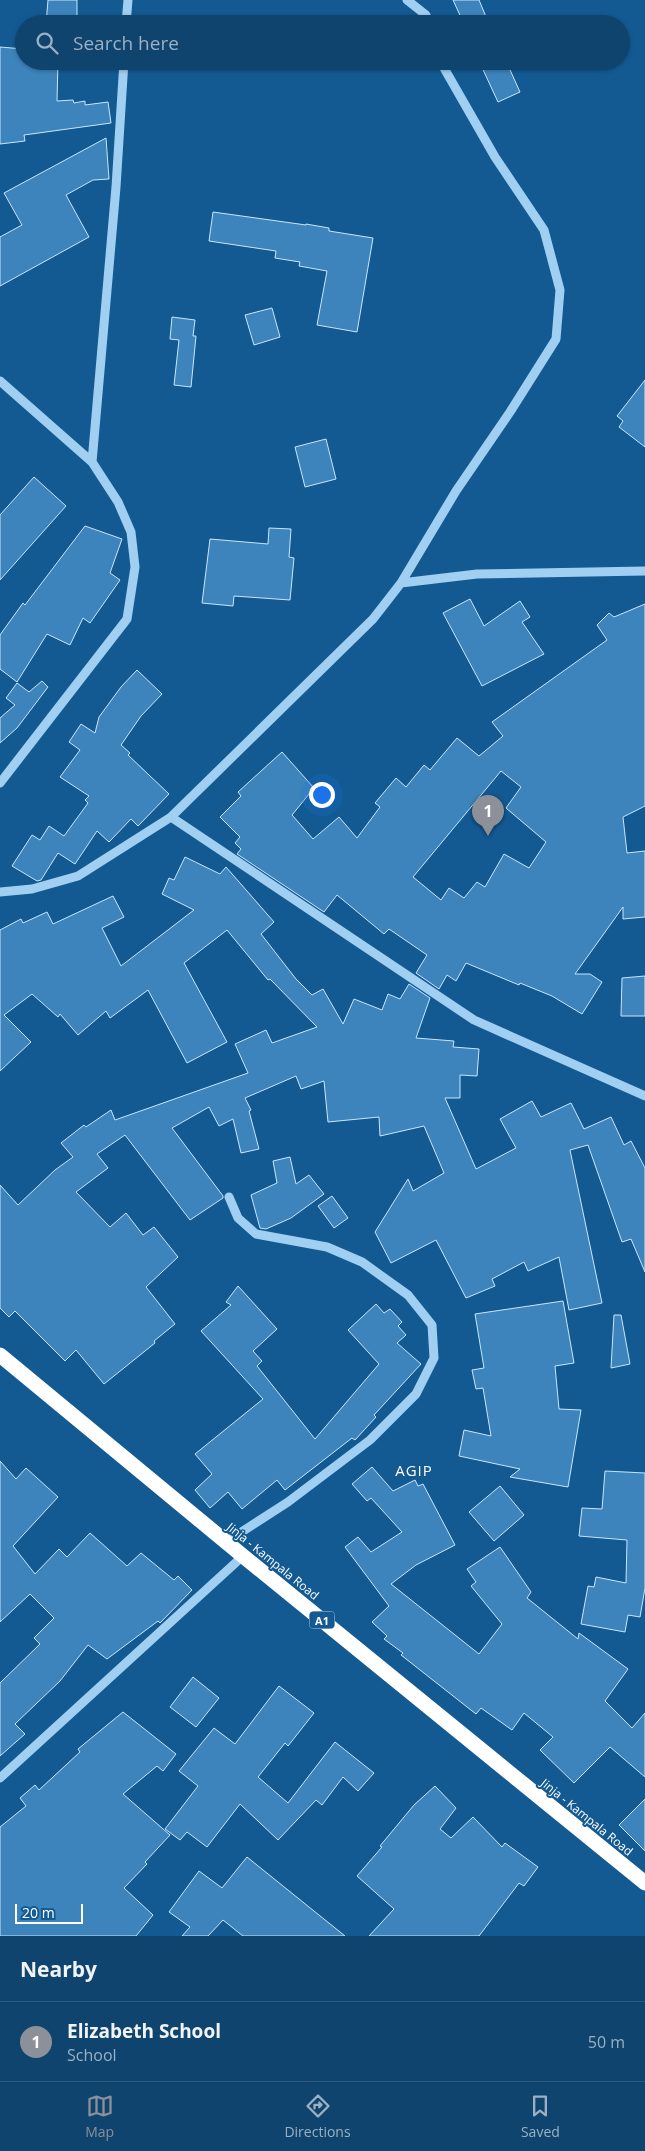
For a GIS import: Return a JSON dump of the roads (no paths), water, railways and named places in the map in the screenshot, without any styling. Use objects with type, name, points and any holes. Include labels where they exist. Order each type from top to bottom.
[{"type":"highway","name":"Jinja - Kampala Road","points":[[0,1356],[645,1883]]},
{"type":"street","points":[[127,15],[128,0]]},
{"type":"street","points":[[407,0],[426,15]]},
{"type":"street","points":[[92,462],[116,186],[123,70]]},
{"type":"street","points":[[0,892],[32,889],[78,876],[171,816],[373,619],[401,583],[456,491],[510,412],[556,339],[560,290],[544,230],[495,157],[445,70]]},
{"type":"street","points":[[0,381],[92,462],[118,502],[132,532],[135,567],[127,619],[0,784]]},
{"type":"street","points":[[401,583],[477,574],[645,571]]},
{"type":"street","points":[[171,816],[474,1020],[645,1096]]},
{"type":"street","points":[[226,1542],[288,1502],[370,1440],[416,1394],[434,1358],[432,1325],[408,1295],[362,1262],[327,1247],[256,1234],[238,1218],[229,1197]]},
{"type":"street","points":[[0,1778],[243,1556]]},
{"type":"place","name":"Elizabeth School","points":[[488,836]]},
{"type":"district","name":"AGIP","points":[[414,1470]]}]
